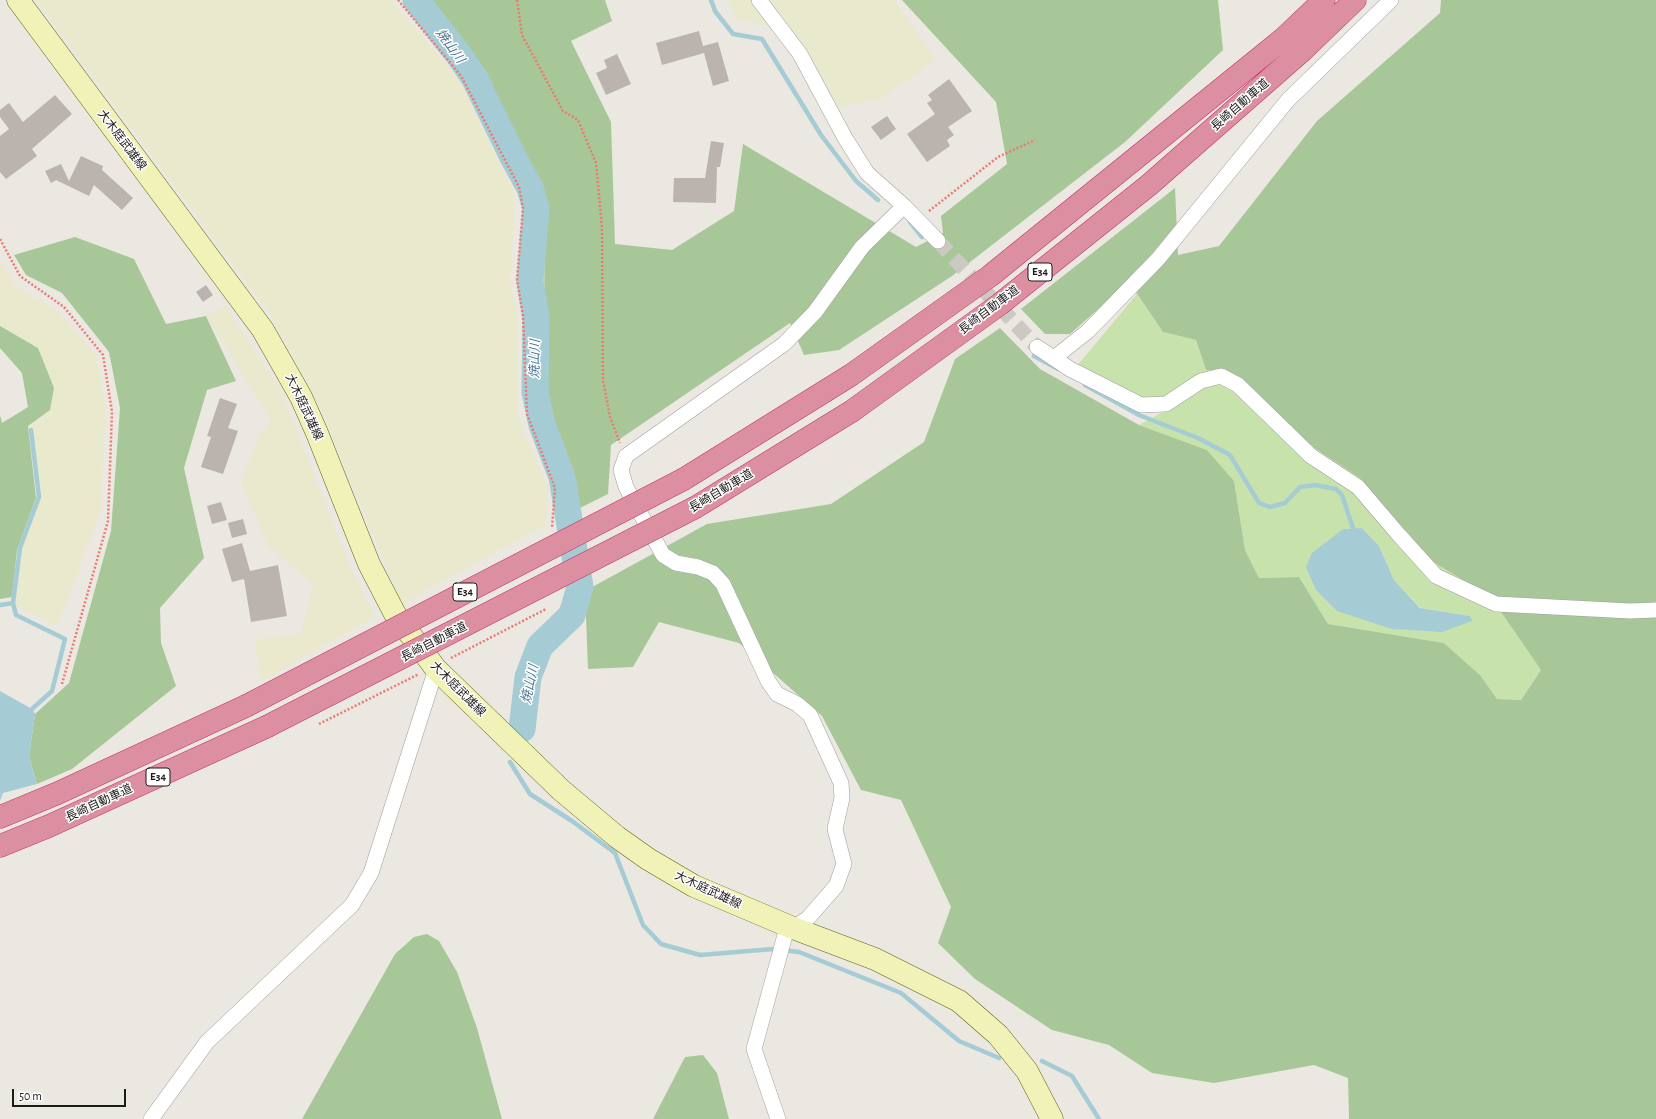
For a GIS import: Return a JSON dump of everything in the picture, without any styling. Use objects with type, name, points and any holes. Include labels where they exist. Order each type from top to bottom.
[{"type":"highway","name":"長崎自動車道","points":[[0,817],[58,793],[246,706],[684,479],[851,375],[990,276],[1282,39],[1324,0]]},
{"type":"highway","name":"長崎自動車道","points":[[0,846],[49,826],[266,727],[696,507],[852,411],[1000,304],[1149,185],[1303,50],[1355,0]]},
{"type":"main road","name":"大木庭武雄線","points":[[18,0],[263,330],[307,411],[369,564],[395,614],[436,669],[562,790],[617,837],[648,859],[694,886],[788,935],[875,959],[959,1001],[998,1035],[1027,1071],[1052,1119]]},
{"type":"street","points":[[759,0],[800,54],[845,138],[867,173],[904,206],[938,241]]},
{"type":"street","points":[[1054,358],[1088,331],[1158,259],[1288,100],[1391,0]]},
{"type":"street","points":[[778,1119],[754,1049],[779,958],[788,935],[808,918],[836,886],[844,864],[835,829],[842,798],[841,783],[810,715],[796,704],[778,694],[768,681],[722,584],[713,573],[698,567],[676,563],[663,555],[626,487],[621,470],[626,456],[784,344],[815,312],[862,247],[904,206]]},
{"type":"street","points":[[1037,347],[1070,369],[1141,405],[1166,404],[1201,381],[1221,376],[1238,385],[1311,456],[1358,487],[1436,576],[1496,604],[1630,611],[1656,610]]},
{"type":"street","points":[[151,1119],[207,1042],[352,905],[371,873],[436,669]]},
{"type":"path","points":[[398,0],[461,76],[519,187],[523,208],[517,280],[523,316],[527,414],[555,488]]},
{"type":"path","points":[[517,0],[522,35],[563,111],[578,120],[596,163],[602,228],[603,380],[610,417],[626,456]]},
{"type":"path","points":[[917,220],[998,157],[1035,140]]},
{"type":"path","points":[[0,239],[20,276],[64,307],[103,355],[112,412],[108,521],[62,684]]},
{"type":"green space","points":[[36,0],[390,0],[459,79],[515,194],[510,281],[518,316],[518,417],[548,489],[545,525],[402,604],[319,405],[270,314]]},
{"type":"green space","points":[[431,0],[605,0],[612,21],[571,41],[611,122],[615,244],[672,250],[734,211],[743,144],[916,247],[943,233],[941,216],[1007,164],[996,102],[902,0],[1218,0],[1223,50],[1125,142],[952,276],[839,350],[804,355],[790,323],[611,445],[608,494],[578,509],[545,413],[544,204],[471,55]]},
{"type":"green space","points":[[727,0],[894,0],[935,59],[881,99],[838,107],[792,29],[739,21]]},
{"type":"green space","points":[[1441,0],[1656,0],[1656,1119],[1349,1119],[1348,1078],[1314,1065],[1214,1083],[1152,1073],[1109,1045],[1052,1030],[975,979],[938,943],[951,907],[901,800],[861,790],[822,716],[739,643],[659,622],[633,667],[588,669],[585,591],[707,524],[831,504],[924,442],[955,359],[1000,328],[1040,369],[1139,425],[1207,450],[1234,481],[1245,550],[1259,578],[1299,577],[1328,624],[1444,643],[1480,675],[1497,699],[1521,700],[1541,670],[1490,596],[1433,562],[1360,478],[1313,447],[1230,372],[1206,370],[1196,340],[1163,332],[1129,282],[1070,334],[1045,334],[1021,309],[1175,188],[1178,255],[1219,246],[1317,121],[1440,13]]},
{"type":"green space","points":[[75,237],[134,259],[166,324],[206,316],[236,381],[207,390],[184,468],[204,558],[160,608],[161,643],[176,686],[72,769],[37,784],[29,756],[35,714],[69,683],[111,531],[120,408],[109,352],[62,293],[26,275],[14,255]]},
{"type":"green space","points":[[0,260],[15,286],[59,312],[97,357],[106,409],[100,514],[57,625],[17,607],[12,597],[17,550],[36,498],[28,426],[50,410],[38,348],[0,326]]},
{"type":"green space","points":[[1137,294],[1163,332],[1196,340],[1206,370],[1230,372],[1313,447],[1360,478],[1433,562],[1490,596],[1541,670],[1521,700],[1497,699],[1480,675],[1444,643],[1328,624],[1299,577],[1259,578],[1245,550],[1234,481],[1207,450],[1139,425],[1198,393],[1206,371],[1164,399],[1143,399],[1076,367]],"holes":[[[1362,528],[1379,546],[1394,580],[1421,608],[1470,616],[1392,629],[1343,529]]]},
{"type":"green space","points":[[225,306],[280,389],[355,578],[375,616],[261,682],[255,640],[301,633],[313,585],[268,546],[241,482],[258,437],[272,421],[206,316]]},
{"type":"green space","points":[[0,326],[38,348],[54,388],[50,410],[28,426],[36,498],[17,550],[12,597],[0,599],[0,415],[2,423],[28,407],[22,373],[0,348]]},
{"type":"green space","points":[[427,934],[439,941],[457,972],[477,1028],[502,1119],[302,1119],[395,954],[414,937]]},
{"type":"green space","points":[[703,1055],[717,1073],[729,1119],[653,1119],[685,1057]]},
{"type":"water","points":[[1362,528],[1379,546],[1394,580],[1420,608],[1470,616],[1472,621],[1442,632],[1392,629],[1337,611],[1316,590],[1306,567],[1312,553],[1343,529]]},
{"type":"water","points":[[0,691],[32,709],[35,714],[29,756],[37,784],[3,793],[0,801]]},
{"type":"building","points":[[699,31],[703,46],[718,42],[729,81],[713,86],[704,53],[662,65],[656,43]]},
{"type":"building","points":[[617,54],[631,84],[606,95],[596,73],[607,68],[604,60]]},
{"type":"building","points":[[949,79],[972,111],[948,127],[954,135],[947,140],[950,146],[927,162],[907,134],[935,114],[927,103],[932,100],[928,95]]},
{"type":"building","points":[[55,95],[72,114],[32,149],[37,156],[6,179],[0,172],[0,136],[9,129],[0,117],[0,110],[9,103],[23,122]]},
{"type":"building","points":[[887,116],[896,129],[881,140],[871,127]]},
{"type":"building","points":[[711,141],[724,143],[720,167],[717,167],[716,203],[673,202],[674,178],[705,178]]},
{"type":"building","points":[[81,156],[103,166],[102,170],[133,198],[122,210],[94,185],[89,196],[56,180],[51,183],[45,171],[61,164],[69,181]]},
{"type":"building","points":[[206,285],[213,295],[203,302],[196,292]]},
{"type":"building","points":[[220,398],[237,404],[228,428],[238,431],[223,474],[201,467],[211,437],[207,436]]},
{"type":"building","points":[[221,502],[227,520],[212,524],[207,506]]},
{"type":"building","points":[[243,519],[247,534],[232,538],[228,523]]},
{"type":"building","points":[[242,543],[250,571],[278,565],[287,616],[251,622],[244,579],[232,582],[222,549]]},
{"type":"waterway","name":"焼山川","points":[[416,0],[461,58],[475,79],[513,157],[530,188],[536,208],[530,281],[536,317],[535,392],[542,425],[562,477],[580,587],[572,615],[540,646],[528,677],[522,729]]},
{"type":"waterway","points":[[711,0],[715,11],[733,34],[762,39],[821,135],[856,181],[878,200]]},
{"type":"waterway","points":[[910,222],[922,237]]},
{"type":"waterway","points":[[1034,356],[1058,369]]},
{"type":"waterway","points":[[1085,385],[1139,415],[1198,438],[1230,455],[1259,503],[1270,507],[1285,503],[1300,487],[1315,485],[1336,489],[1342,495],[1353,528]]},
{"type":"waterway","points":[[0,605],[13,603],[20,548],[39,497],[31,430]]},
{"type":"waterway","points":[[13,603],[16,615],[65,639],[52,691],[32,709]]},
{"type":"waterway","points":[[510,762],[530,794],[572,821],[615,853],[643,925],[661,944],[700,955],[773,949],[799,952],[901,993],[959,1041],[999,1058]]},
{"type":"waterway","points":[[1042,1061],[1072,1076],[1099,1119]]},
{"type":"tunnel","points":[[938,241],[1037,347]]}]
